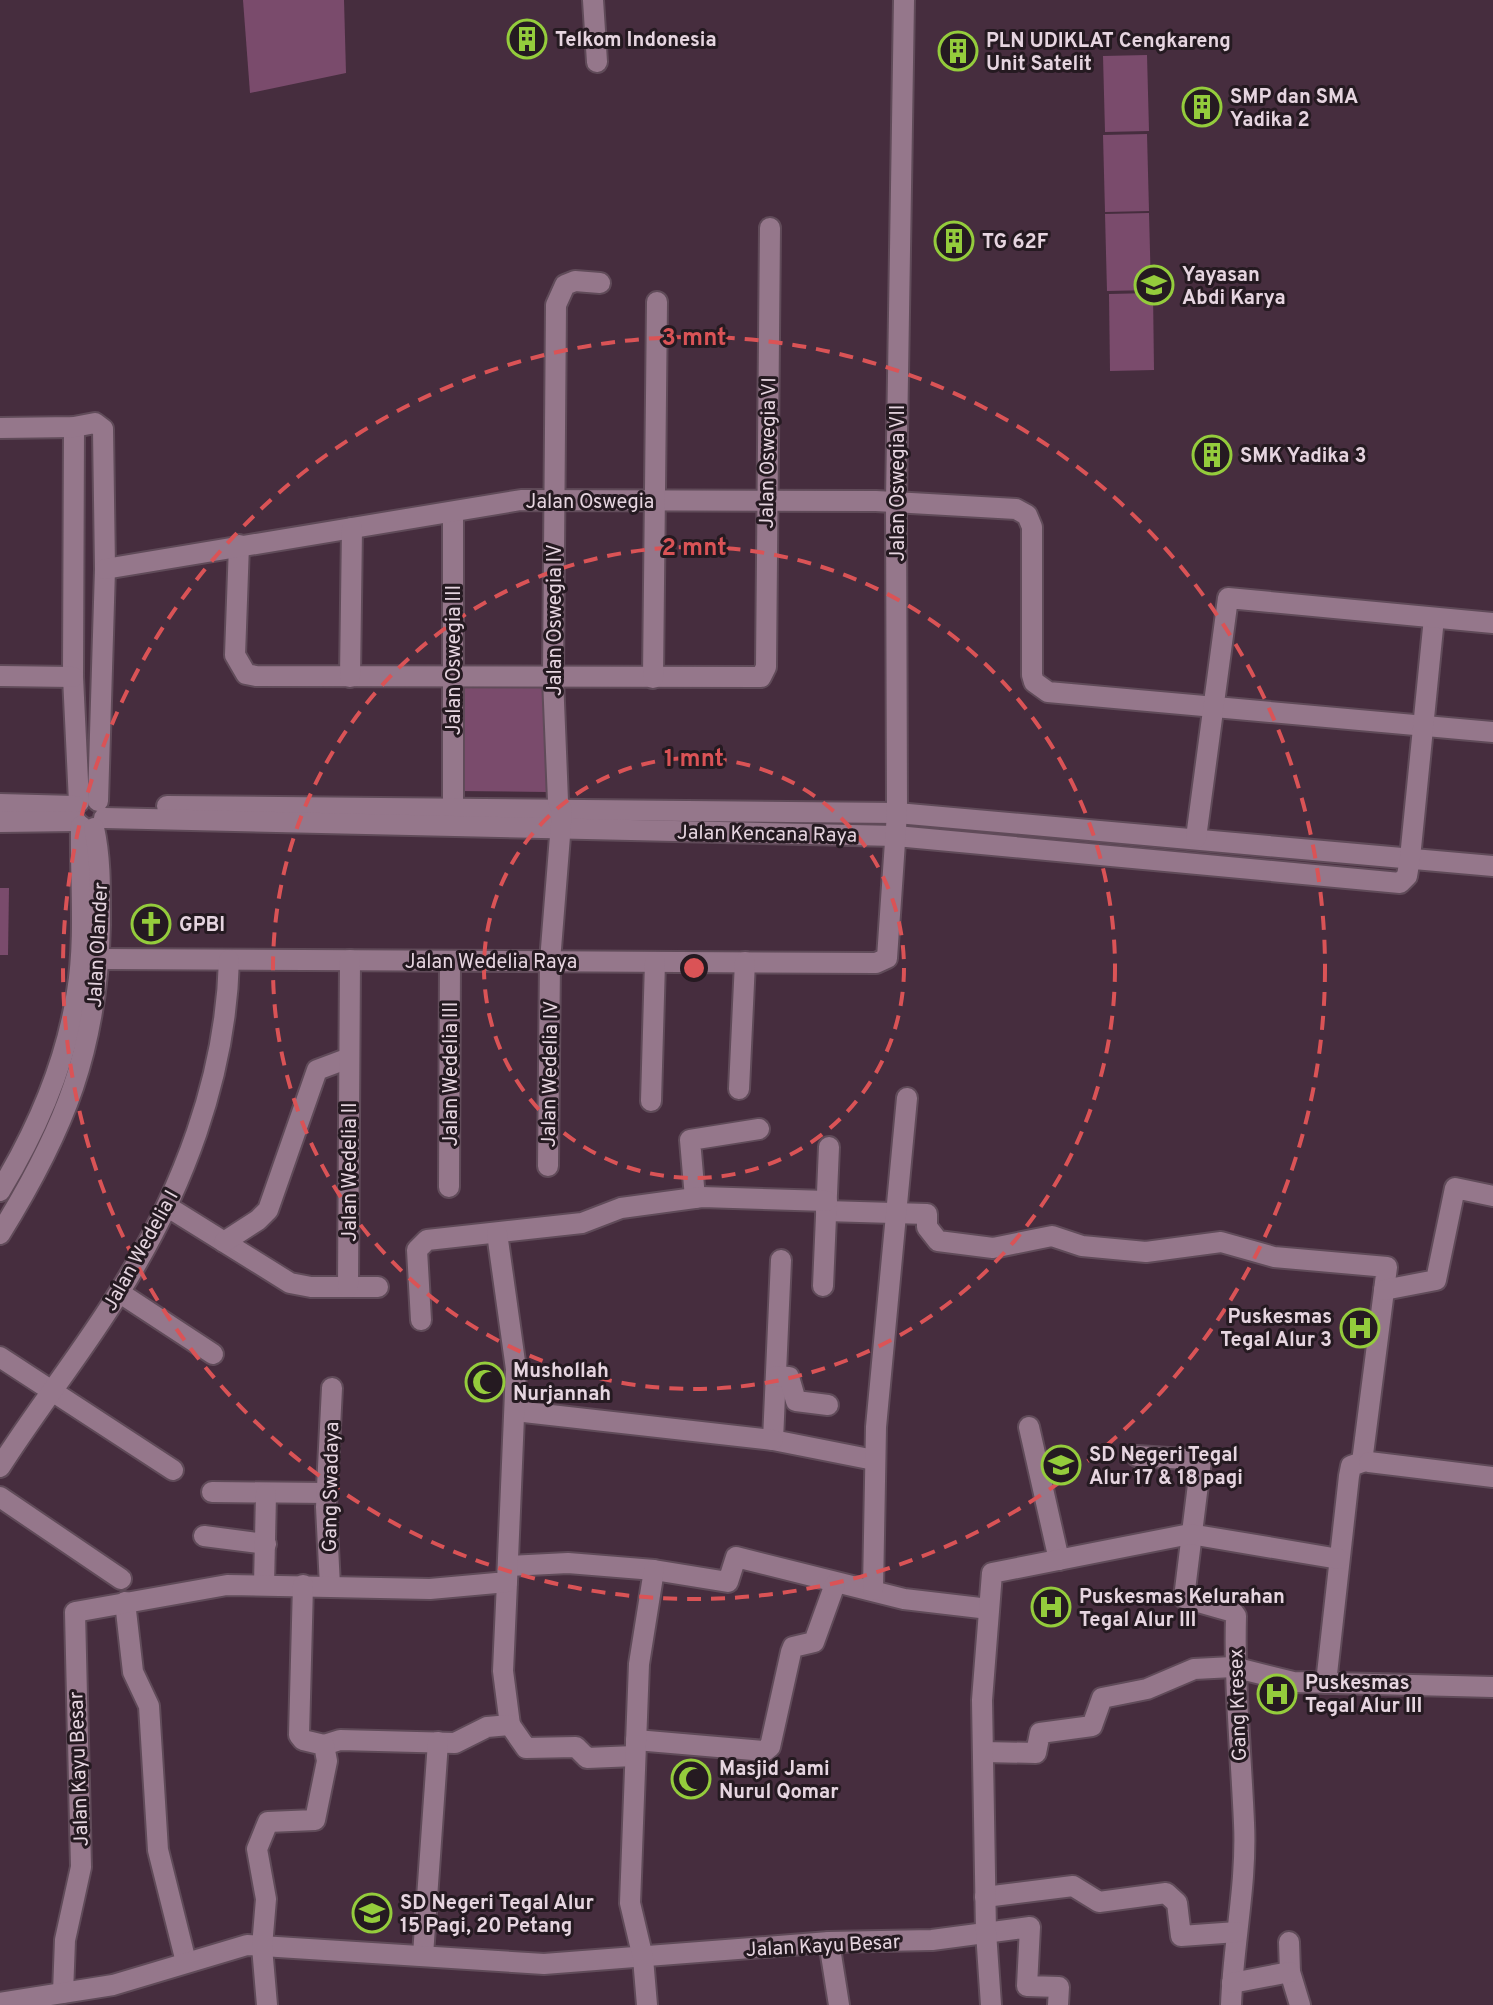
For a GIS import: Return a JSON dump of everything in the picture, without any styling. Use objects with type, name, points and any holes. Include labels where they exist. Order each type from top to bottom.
[{"type":"street","points":[[593,0],[597,62]]},
{"type":"street","name":"Jalan Oswegia VII","points":[[882,962],[891,952],[897,813],[896,501],[904,0]]},
{"type":"street","name":"Jalan Oswegia VI","points":[[653,678],[761,677],[766,667],[765,503],[770,228]]},
{"type":"street","name":"Jalan Oswegia IV","points":[[558,820],[553,678],[556,305],[565,285],[575,281],[600,283]]},
{"type":"street","points":[[239,545],[235,655],[246,674],[653,678],[657,302]]},
{"type":"street","name":"Jalan Olander","points":[[0,1191],[43,1111],[73,1013],[81,946],[89,814],[105,569],[103,431],[99,424],[74,427],[73,677],[89,814],[101,873],[99,959],[90,1034],[63,1119],[37,1174],[0,1234]]},
{"type":"street","points":[[0,428],[74,427]]},
{"type":"street","name":"Jalan Oswegia","points":[[105,569],[521,500],[896,501],[1016,509],[1027,515],[1032,527],[1032,675],[1040,688],[1048,692],[1212,706]]},
{"type":"street","name":"Jalan Oswegia III","points":[[453,512],[453,809]]},
{"type":"street","points":[[350,677],[352,528]]},
{"type":"street","points":[[1196,838],[1228,598],[1493,623]]},
{"type":"street","points":[[1410,858],[1434,618]]},
{"type":"street","points":[[0,676],[73,677]]},
{"type":"street","points":[[1212,706],[1493,732]]},
{"type":"street","name":"Jalan Kencana Raya","points":[[0,804],[89,814],[558,820],[897,813],[1493,866]]},
{"type":"street","name":"Jalan Kencana Raya","points":[[0,822],[89,814],[453,809],[558,820],[896,836],[1394,883],[1405,881],[1410,858]]},
{"type":"street","name":"Jalan Wedelia IV","points":[[548,1166],[550,961],[558,820]]},
{"type":"street","name":"Jalan Wedelia Raya","points":[[99,959],[882,962]]},
{"type":"street","name":"Jalan Wedelia I","points":[[0,1467],[120,1293],[168,1207],[217,1067],[228,1012],[229,960]]},
{"type":"street","name":"Jalan Wedelia II","points":[[348,1287],[350,960]]},
{"type":"street","name":"Jalan Wedelia III","points":[[449,1187],[450,961]]},
{"type":"street","points":[[651,1101],[655,962]]},
{"type":"street","points":[[739,1089],[745,962]]},
{"type":"street","points":[[224,1242],[268,1210],[317,1070],[349,1058]]},
{"type":"street","points":[[873,1590],[876,1427],[907,1098]]},
{"type":"street","points":[[695,1198],[690,1140],[759,1129]]},
{"type":"street","points":[[823,1286],[829,1147]]},
{"type":"street","points":[[1384,1290],[1436,1280],[1455,1188],[1493,1196]]},
{"type":"street","points":[[421,1320],[416,1259],[421,1244],[582,1223],[621,1208],[695,1198],[927,1214],[927,1227],[938,1241],[993,1248],[1052,1236],[1082,1246],[1146,1252],[1221,1242],[1274,1257],[1387,1267],[1362,1462],[1351,1466],[1349,1476],[1326,1683]]},
{"type":"street","points":[[168,1207],[290,1283],[302,1287],[378,1287]]},
{"type":"street","points":[[497,1233],[516,1369],[503,1671],[510,1725],[526,1748],[576,1747],[587,1758],[636,1748],[765,1751],[770,1747],[793,1647],[814,1642],[835,1584]]},
{"type":"street","points":[[773,1440],[781,1260]]},
{"type":"street","points":[[120,1293],[213,1354]]},
{"type":"street","points":[[0,1357],[173,1470]]},
{"type":"street","points":[[776,1376],[789,1377],[796,1401],[828,1405]]},
{"type":"street","name":"Gang Swadaya","points":[[330,1586],[327,1493],[332,1388]]},
{"type":"street","points":[[515,1411],[773,1440],[874,1460]]},
{"type":"street","points":[[1029,1427],[1059,1560]]},
{"type":"street","name":"Gang Kresex","points":[[1137,1456],[1201,1460],[1183,1597],[1235,1613],[1233,1667],[1244,1824],[1242,1913],[1237,1932],[1231,2005]]},
{"type":"street","points":[[1369,1462],[1493,1477]]},
{"type":"street","points":[[212,1492],[327,1493]]},
{"type":"street","points":[[264,1585],[266,1494]]},
{"type":"street","points":[[0,1497],[121,1579]]},
{"type":"street","points":[[991,2005],[986,1932],[982,1700],[992,1573],[1190,1534],[1339,1559]]},
{"type":"street","points":[[204,1536],[266,1544]]},
{"type":"street","points":[[186,1962],[158,1850],[149,1706],[133,1672],[133,1600],[227,1585],[430,1589],[568,1563],[654,1570],[728,1582],[736,1557],[762,1561],[835,1584],[904,1599],[989,1609]]},
{"type":"street","points":[[647,2005],[643,1958],[630,1903],[639,1664],[654,1570]]},
{"type":"street","points":[[303,1585],[301,1739],[324,1745],[340,1740],[459,1743],[487,1727],[510,1725]]},
{"type":"street","name":"Jalan Kayu Besar","points":[[63,1993],[65,1940],[81,1867],[73,1616],[79,1609],[133,1600]]},
{"type":"street","points":[[983,1752],[1036,1753],[1040,1733],[1092,1726],[1098,1719],[1102,1698],[1147,1689],[1194,1669],[1233,1667],[1293,1682],[1493,1687]]},
{"type":"street","points":[[423,1955],[438,1742]]},
{"type":"street","points":[[267,2005],[262,1947],[266,1899],[257,1849],[264,1825],[272,1821],[315,1820],[327,1761],[324,1745]]},
{"type":"street","points":[[985,1897],[1073,1886],[1099,1902],[1166,1893],[1177,1903],[1181,1936],[1237,1932]]},
{"type":"street","name":"Jalan Kayu Besar","points":[[0,2003],[113,1985],[247,1945],[544,1964],[829,1942],[932,1940],[1030,1927],[1027,1986],[1059,1987],[1058,2005]]},
{"type":"street","points":[[829,1942],[839,2005]]},
{"type":"street","points":[[1289,1942],[1290,1972],[1300,2005]]},
{"type":"street","points":[[1232,1983],[1290,1972]]},
{"type":"shaded area","points":[[243,0],[344,0],[346,73],[250,93]]},
{"type":"shaded area","points":[[1147,55],[1149,131],[1105,132],[1103,56]]},
{"type":"shaded area","points":[[1147,134],[1149,211],[1105,212],[1103,135]]},
{"type":"shaded area","points":[[1149,213],[1151,290],[1107,291],[1105,214]]},
{"type":"shaded area","points":[[1153,293],[1154,370],[1110,371],[1109,294]]},
{"type":"shaded area","points":[[460,681],[549,684],[548,792],[456,791]]},
{"type":"shaded area","points":[[0,888],[9,888],[8,955],[0,955]]},
{"type":"place","name":"Telkom Indonesia","points":[[527,39]]},
{"type":"place","name":"PLN UDIKLAT Cengkareng Unit Satelit","points":[[958,51]]},
{"type":"place","name":"SMP dan SMA Yadika 2","points":[[1202,107]]},
{"type":"place","name":"TG 62F","points":[[954,241]]},
{"type":"place","name":"Yayasan Abdi Karya","points":[[1154,285]]},
{"type":"place","name":"SMK Yadika 3","points":[[1212,455]]},
{"type":"place","name":"GPBI","points":[[151,924]]},
{"type":"place","name":"Puskesmas Tegal Alur 3","points":[[1360,1328]]},
{"type":"place","name":"Mushollah Nurjannah","points":[[485,1382]]},
{"type":"place","name":"SD Negeri Tegal Alur 17 & 18 pagi","points":[[1061,1465]]},
{"type":"place","name":"Puskesmas Kelurahan Tegal Alur III","points":[[1051,1607]]},
{"type":"place","name":"Puskesmas Tegal Alur III","points":[[1277,1694]]},
{"type":"place","name":"Masjid Jami Nurul Qomar","points":[[691,1779]]},
{"type":"place","name":"SD Negeri Tegal Alur 15 Pagi, 20 Petang","points":[[372,1913]]}]
